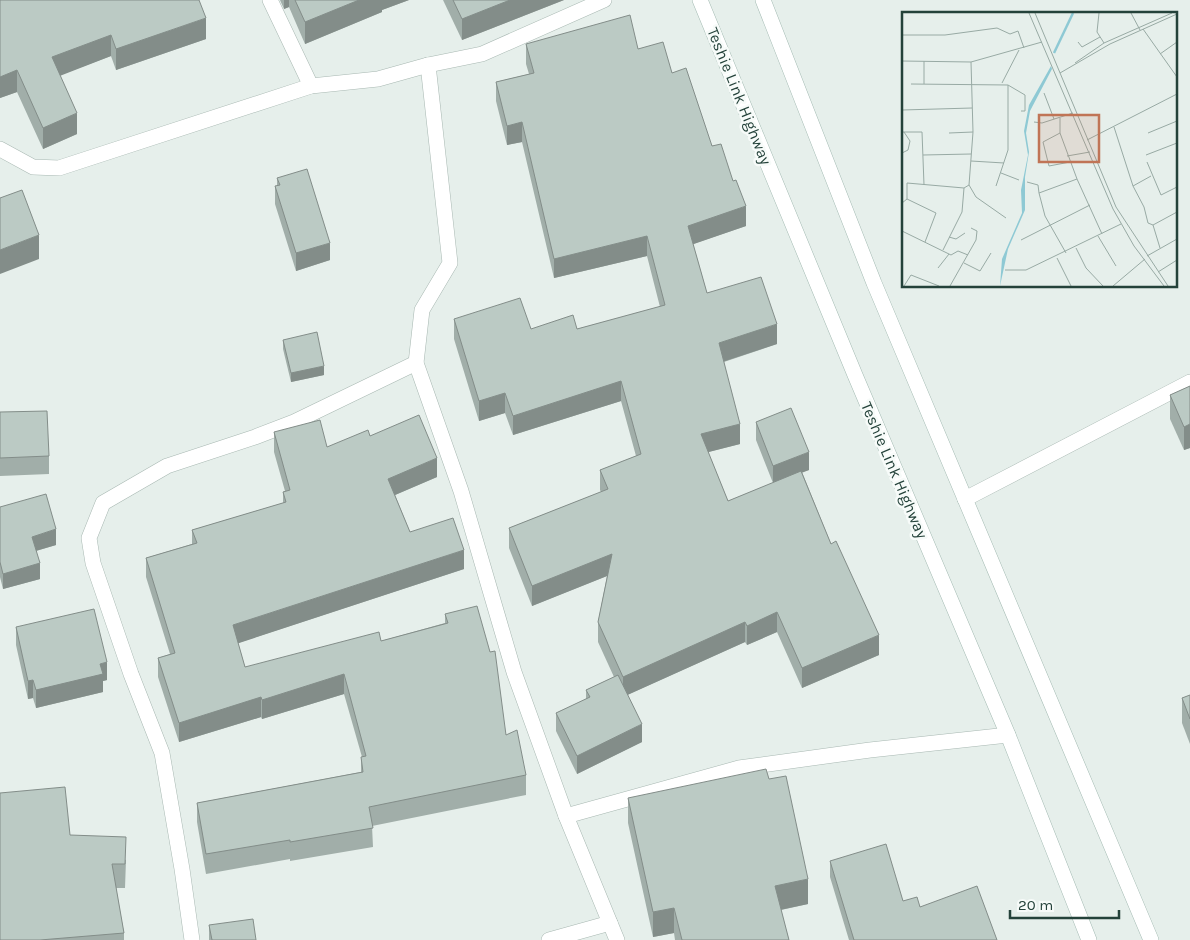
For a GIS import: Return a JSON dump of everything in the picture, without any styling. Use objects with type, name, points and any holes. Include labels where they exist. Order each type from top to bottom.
[{"type":"street","points":[[270,0],[311,86]]},
{"type":"street","points":[[0,149],[33,167],[59,168],[311,86],[378,79],[428,65],[482,54],[604,0]]},
{"type":"street","name":"Teshie Link Highway","points":[[700,0],[855,375],[1008,735],[1089,940]]},
{"type":"street","points":[[763,0],[874,283],[1151,940]]},
{"type":"street","points":[[428,65],[450,263],[422,310],[416,363],[461,491],[514,672],[566,816],[617,940]]},
{"type":"street","points":[[192,940],[162,753],[131,674],[93,563],[89,538],[99,512],[103,503],[166,466],[255,437],[294,422],[416,363]]},
{"type":"street","points":[[965,499],[1190,382]]},
{"type":"street","points":[[566,816],[739,768],[870,750],[1008,735]]},
{"type":"street","points":[[549,940],[610,923]]},
{"type":"building","points":[[0,0],[199,0],[206,18],[116,49],[111,35],[52,57],[77,113],[43,128],[17,70],[0,77]]},
{"type":"building","points":[[295,0],[359,0],[305,22]]},
{"type":"building","points":[[453,0],[510,0],[462,19]]},
{"type":"building","points":[[630,15],[638,49],[663,42],[672,73],[686,68],[712,146],[721,144],[733,181],[736,180],[746,206],[688,226],[707,293],[761,277],[777,324],[719,343],[740,424],[701,434],[728,501],[801,471],[831,544],[836,541],[879,635],[802,668],[777,612],[747,626],[745,622],[623,677],[598,622],[612,554],[532,586],[509,528],[608,489],[600,470],[641,454],[621,381],[513,416],[505,393],[479,401],[454,319],[520,298],[531,329],[573,315],[577,329],[665,305],[647,236],[554,259],[522,122],[507,126],[496,82],[534,73],[526,44]]},
{"type":"building","points":[[307,169],[330,243],[296,253],[275,186],[280,185],[277,178]]},
{"type":"building","points":[[22,190],[39,235],[0,250],[0,198]]},
{"type":"building","points":[[317,332],[324,366],[291,373],[283,340]]},
{"type":"building","points":[[1190,386],[1190,424],[1184,427],[1170,395]]},
{"type":"building","points":[[791,408],[809,452],[773,466],[756,422]]},
{"type":"building","points":[[47,411],[49,456],[0,458],[0,412]]},
{"type":"building","points":[[419,415],[437,458],[388,479],[410,532],[453,518],[464,550],[233,625],[245,667],[379,632],[381,641],[448,623],[445,614],[477,606],[490,652],[495,651],[506,735],[517,730],[526,775],[369,807],[373,828],[206,854],[197,803],[363,772],[361,757],[366,756],[344,674],[262,700],[261,697],[179,723],[158,658],[175,653],[146,558],[197,543],[192,530],[286,502],[283,492],[290,490],[274,432],[320,420],[327,447],[368,430],[370,436]]},
{"type":"building","points":[[46,494],[56,529],[32,537],[40,563],[3,574],[0,562],[0,507]]},
{"type":"building","points":[[94,609],[107,662],[100,664],[103,674],[36,690],[33,680],[28,681],[16,627]]},
{"type":"building","points":[[618,675],[642,724],[577,756],[556,713],[590,697],[586,690]]},
{"type":"building","points":[[1190,695],[1190,719],[1182,698]]},
{"type":"building","points":[[766,769],[769,779],[786,776],[808,879],[775,886],[789,940],[682,940],[674,908],[653,912],[628,798]]},
{"type":"building","points":[[65,787],[70,835],[126,837],[125,864],[112,864],[124,933],[40,940],[0,940],[0,793]]},
{"type":"building","points":[[886,844],[903,901],[917,897],[920,907],[977,886],[997,940],[854,940],[830,861]]},
{"type":"building","points":[[253,919],[256,940],[212,940],[209,925]]}]
